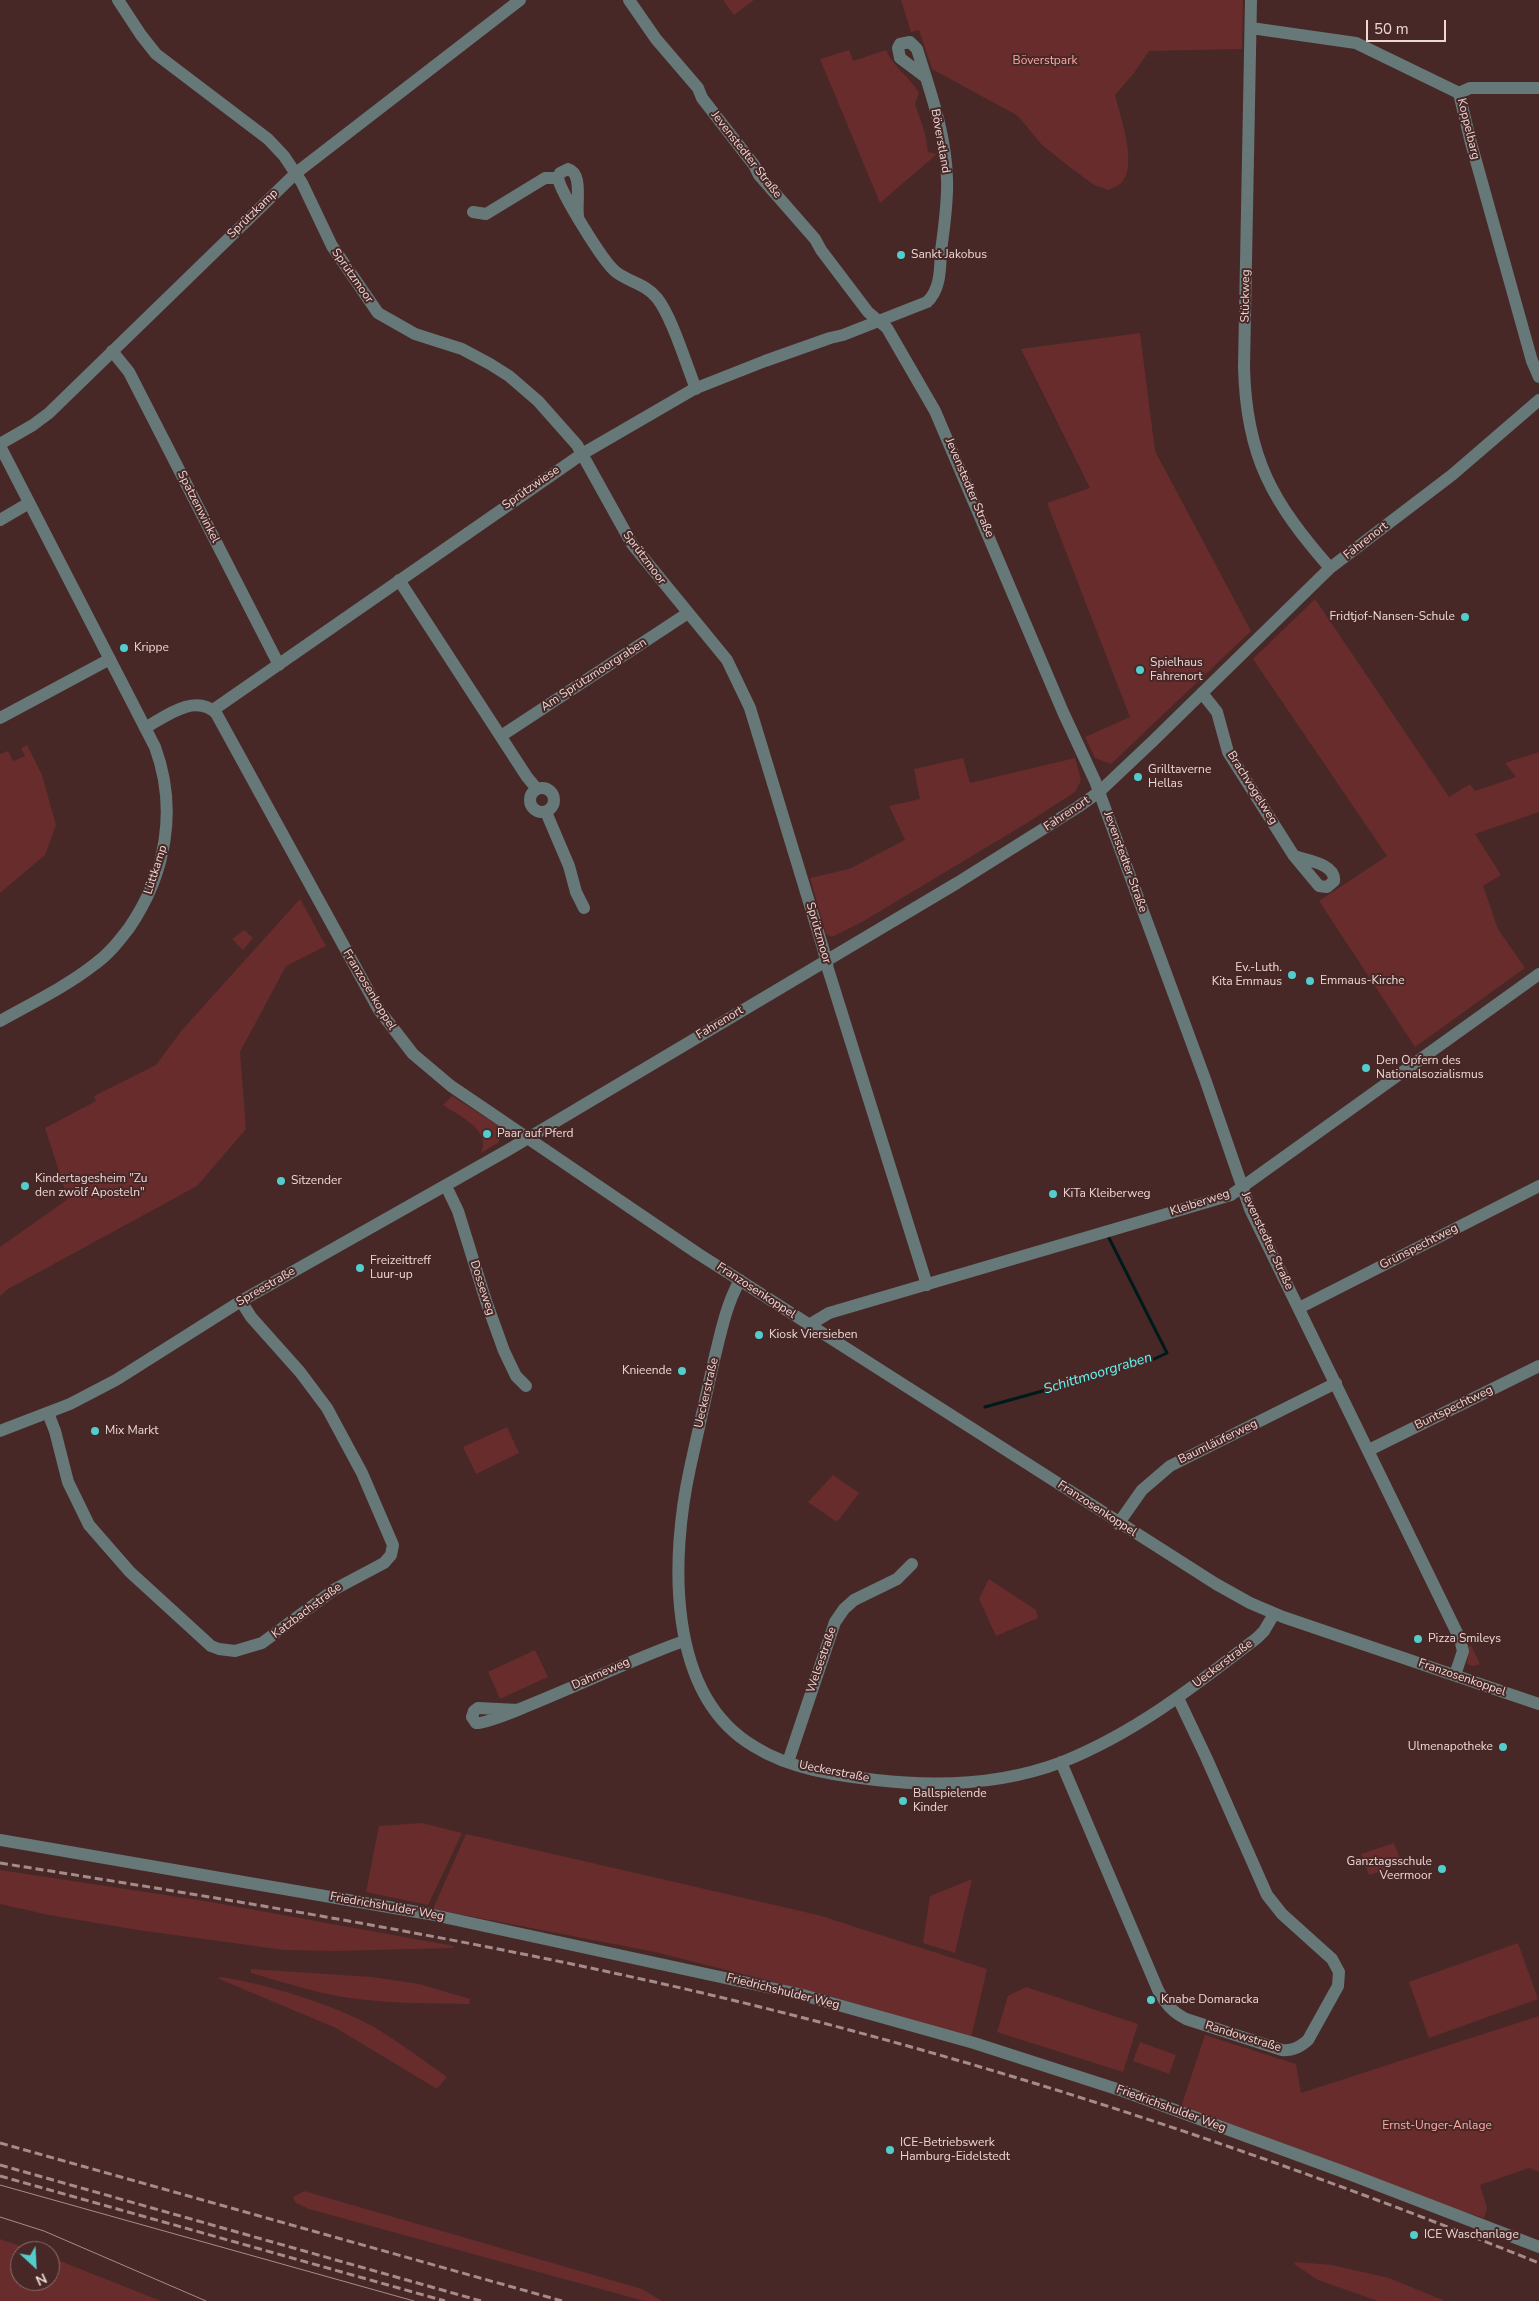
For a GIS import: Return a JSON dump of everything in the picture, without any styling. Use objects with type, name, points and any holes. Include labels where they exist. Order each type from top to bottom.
[{"type":"street","name":"Sprützmoor","points":[[118,0],[156,54],[268,139],[296,173],[307,190],[332,246],[378,313],[415,334],[462,349],[499,370],[530,393],[552,415],[582,454],[626,536],[728,662],[750,708],[927,1285]]},
{"type":"street","name":"Sprützkamp","points":[[0,445],[48,413],[296,173],[520,0]]},
{"type":"street","name":"Jevenstedter Straße","points":[[629,0],[656,40],[698,88],[702,98],[754,165],[759,175],[815,239],[821,250],[868,312],[893,337],[935,410],[1099,792],[1206,1079],[1250,1209],[1460,1639],[1463,1651],[1455,1675]]},
{"type":"street","name":"Stückweg","points":[[1251,0],[1244,367],[1246,413],[1255,452],[1269,485],[1289,518],[1330,568]]},
{"type":"street","name":"Koppelbarg","points":[[1251,28],[1356,43],[1459,93],[1532,361],[1539,377]]},
{"type":"street","name":"Böverstland","points":[[880,322],[927,302],[932,297],[937,285],[947,178],[942,136],[924,76]]},
{"type":"street","points":[[1459,93],[1470,88],[1539,88]]},
{"type":"street","points":[[558,178],[560,173],[568,169],[576,173],[578,216]]},
{"type":"street","points":[[473,212],[486,214],[545,178],[558,178]]},
{"type":"street","points":[[558,178],[578,216],[612,269],[625,278],[646,287],[658,300],[696,388]]},
{"type":"street","name":"Sprützwiese","points":[[213,710],[582,454],[696,388],[771,358],[880,322]]},
{"type":"street","name":"Spatzenwinkel","points":[[112,351],[129,372],[279,665]]},
{"type":"street","name":"Fahrenort","points":[[529,1137],[1047,827],[1099,792],[1330,568],[1452,475],[1539,400]]},
{"type":"street","name":"Lüttkamp","points":[[0,445],[145,728],[162,765],[168,819],[163,850],[154,883],[144,904],[121,938],[96,964],[0,1020]]},
{"type":"street","points":[[0,520],[29,503]]},
{"type":"street","points":[[399,580],[536,789],[530,796],[531,805],[537,811],[546,812],[569,866],[576,892],[584,908]]},
{"type":"street","name":"Am Sprützmoorgraben","points":[[501,736],[688,613]]},
{"type":"street","points":[[0,718],[110,659]]},
{"type":"street","name":"Brachvogelweg","points":[[1202,693],[1217,712],[1228,752],[1294,856]]},
{"type":"street","points":[[145,728],[191,705],[199,704],[213,710]]},
{"type":"street","name":"Franzosenkoppel","points":[[213,710],[221,721],[357,973],[389,1025],[424,1065],[452,1086],[673,1237],[906,1385],[1118,1524],[1216,1584],[1274,1614],[1539,1704]]},
{"type":"street","name":"Kleiberweg","points":[[809,1325],[829,1313],[1231,1195],[1539,974]]},
{"type":"street","name":"Spreestraße","points":[[0,1431],[48,1413],[116,1380],[241,1301],[446,1186],[529,1137]]},
{"type":"street","name":"Dosseweg","points":[[446,1186],[458,1211],[504,1351],[516,1376],[526,1386]]},
{"type":"street","name":"Grünspechtweg","points":[[1300,1308],[1539,1186]]},
{"type":"street","name":"Ueckerstraße","points":[[740,1280],[728,1302],[697,1436],[683,1506],[677,1570],[685,1641],[704,1690],[724,1720],[754,1747],[788,1762],[819,1771],[906,1784],[981,1780],[1061,1762],[1121,1734],[1178,1698],[1257,1638],[1264,1631],[1274,1614]]},
{"type":"street","name":"Katzbachstraße","points":[[48,1413],[74,1498],[89,1526],[107,1548],[130,1572],[211,1646],[218,1649],[235,1651],[262,1643],[335,1588],[384,1563],[391,1555],[393,1545],[362,1473],[327,1408],[300,1372],[251,1317],[241,1301]]},
{"type":"street","name":"Buntspechtweg","points":[[1369,1450],[1539,1366]]},
{"type":"street","name":"Baumläuferweg","points":[[1118,1524],[1142,1490],[1170,1466],[1336,1383]]},
{"type":"street","name":"Welsestraße","points":[[788,1762],[835,1622],[854,1600],[897,1579],[912,1564]]},
{"type":"street","name":"Dahmeweg","points":[[518,1710],[663,1647],[685,1641]]},
{"type":"street","name":"Randowstraße","points":[[1061,1762],[1158,1990],[1168,2006],[1173,2012],[1186,2019],[1282,2050],[1295,2049],[1308,2040],[1338,1986],[1340,1979],[1336,1965],[1282,1914],[1266,1895],[1206,1757],[1178,1698]]},
{"type":"street","name":"Friedrichshulder Weg","points":[[0,1840],[429,1914],[799,1994],[974,2043],[1123,2091],[1353,2175],[1539,2247]]},
{"type":"green space","points":[[723,0],[754,0],[734,15]]},
{"type":"green space","name":"Böverstpark","points":[[901,0],[1243,0],[1242,49],[1149,51],[1134,73],[1115,95],[1126,139],[1128,162],[1127,173],[1123,181],[1109,190],[1094,185],[1042,145],[1018,116],[932,69],[919,30],[911,32]]},
{"type":"green space","points":[[849,50],[853,61],[886,50],[893,62],[919,93],[915,104],[925,133],[928,152],[937,154],[880,203],[820,59]]},
{"type":"green space","points":[[1140,333],[1155,451],[1251,631],[1111,764],[1095,758],[1085,737],[1130,717],[1047,503],[1090,488],[1021,349]]},
{"type":"green space","points":[[1315,599],[1449,797],[1470,784],[1475,791],[1516,777],[1505,763],[1539,752],[1539,812],[1475,834],[1501,875],[1483,886],[1498,929],[1525,968],[1415,1047],[1319,901],[1387,856],[1253,659]]},
{"type":"green space","points":[[27,745],[42,775],[56,825],[45,855],[0,893],[0,754],[8,751],[13,761],[25,756],[21,748]]},
{"type":"green space","points":[[963,758],[970,783],[1075,758],[1081,780],[1075,792],[1027,823],[862,922],[832,937],[826,934],[810,878],[849,869],[905,840],[889,806],[920,799],[914,769]]},
{"type":"green space","points":[[300,899],[326,946],[286,966],[240,1052],[246,1129],[197,1186],[8,1289],[0,1296],[0,1247],[68,1199],[45,1128],[96,1101],[94,1096],[156,1065],[182,1030]]},
{"type":"green space","points":[[244,930],[253,938],[243,950],[232,939]]},
{"type":"green space","points":[[452,1096],[499,1126],[499,1142],[481,1153],[482,1137],[478,1131],[472,1124],[443,1105]]},
{"type":"green space","points":[[507,1427],[519,1453],[476,1474],[463,1447]]},
{"type":"green space","points":[[833,1475],[859,1493],[837,1522],[808,1502]]},
{"type":"green space","points":[[989,1579],[1036,1610],[1038,1618],[996,1636],[979,1599]]},
{"type":"green space","points":[[1471,1645],[1480,1664],[1474,1666],[1467,1664],[1469,1647]]},
{"type":"green space","points":[[535,1650],[548,1677],[500,1699],[488,1672]]},
{"type":"green space","points":[[422,1823],[462,1833],[428,1905],[366,1892],[379,1826]]},
{"type":"green space","points":[[466,1834],[818,1915],[987,1969],[971,2038],[829,1996],[655,1952],[433,1909]]},
{"type":"green space","points":[[1394,1843],[1402,1864],[1369,1875],[1361,1854]]},
{"type":"green space","points":[[0,1870],[205,1901],[454,1946],[453,1948],[335,1951],[284,1950],[138,1930],[49,1915],[0,1904]]},
{"type":"green space","points":[[972,1879],[955,1953],[923,1943],[930,1896]]},
{"type":"green space","points":[[1518,1943],[1538,1999],[1429,2038],[1409,1982]]},
{"type":"green space","points":[[251,1969],[372,1977],[419,1984],[470,1999],[469,2004],[372,2001],[331,1995],[291,1985],[251,1973]]},
{"type":"green space","points":[[220,1977],[257,1984],[299,1996],[340,2011],[374,2027],[447,2077],[437,2089],[336,2028],[219,1979]]},
{"type":"green space","points":[[1026,1987],[1138,2024],[1123,2072],[997,2032],[1008,1996]]},
{"type":"green space","name":"Ernst-Unger-Anlage","points":[[1539,2016],[1539,2172],[1529,2168],[1480,2185],[1487,2208],[1484,2218],[1335,2170],[1179,2113],[1205,2035],[1296,2064],[1301,2093]]},
{"type":"green space","points":[[1140,2042],[1176,2055],[1169,2074],[1133,2061]]},
{"type":"green space","points":[[304,2191],[642,2289],[662,2301],[644,2301],[309,2209],[296,2203],[293,2197]]},
{"type":"green space","points":[[0,2239],[10,2242],[10,2291],[60,2291],[60,2261],[161,2301],[0,2301]]},
{"type":"green space","points":[[1295,2262],[1332,2265],[1389,2278],[1445,2301],[1378,2301],[1318,2280],[1294,2264]]},
{"type":"waterway","name":"Schittmoorgraben","points":[[985,1407],[1150,1361],[1167,1353],[1107,1234]]},
{"type":"tram line","points":[[0,2185],[414,2301]]},
{"type":"tram line","points":[[0,2217],[44,2231],[206,2301]]},
{"type":"railway","points":[[0,1863],[276,1908],[459,1941],[641,1979],[835,2026],[938,2054],[1039,2085],[1241,2151],[1440,2224],[1539,2263]]},
{"type":"railway","points":[[0,2143],[562,2301]]},
{"type":"railway","points":[[0,2165],[481,2301]]},
{"type":"railway","points":[[0,2176],[445,2301]]},
{"type":"place","name":"Sankt Jakobus","points":[[901,255]]},
{"type":"place","name":"Fridtjof-Nansen-Schule","points":[[1465,617]]},
{"type":"place","name":"Krippe","points":[[124,648]]},
{"type":"place","name":"Spielhaus Fahrenort","points":[[1140,670]]},
{"type":"place","name":"Grilltaverne Hellas","points":[[1138,777]]},
{"type":"place","name":"Ev.-Luth. Kita Emmaus","points":[[1292,975]]},
{"type":"place","name":"Emmaus-Kirche","points":[[1310,981]]},
{"type":"place","name":"Den Opfern des Nationalsozialismus","points":[[1366,1068]]},
{"type":"place","name":"Paar auf Pferd","points":[[487,1134]]},
{"type":"place","name":"Sitzender","points":[[281,1181]]},
{"type":"place","name":"Kindertagesheim \"Zu den zwölf Aposteln\"","points":[[25,1186]]},
{"type":"place","name":"KiTa Kleiberweg","points":[[1053,1194]]},
{"type":"place","name":"Freizeittreff Luur-up","points":[[360,1268]]},
{"type":"place","name":"Kiosk Viersieben","points":[[759,1335]]},
{"type":"place","name":"Knieende","points":[[682,1371]]},
{"type":"place","name":"Mix Markt","points":[[95,1431]]},
{"type":"place","name":"Pizza Smileys","points":[[1418,1639]]},
{"type":"place","name":"Ulmenapotheke","points":[[1503,1747]]},
{"type":"place","name":"Ballspielende Kinder","points":[[903,1801]]},
{"type":"place","name":"Ganztagsschule Veermoor","points":[[1442,1869]]},
{"type":"place","name":"Knabe Domaracka","points":[[1151,2000]]},
{"type":"place","name":"ICE-Betriebswerk Hamburg-Eidelstedt","points":[[890,2150]]},
{"type":"place","name":"ICE Waschanlage","points":[[1414,2235]]}]
